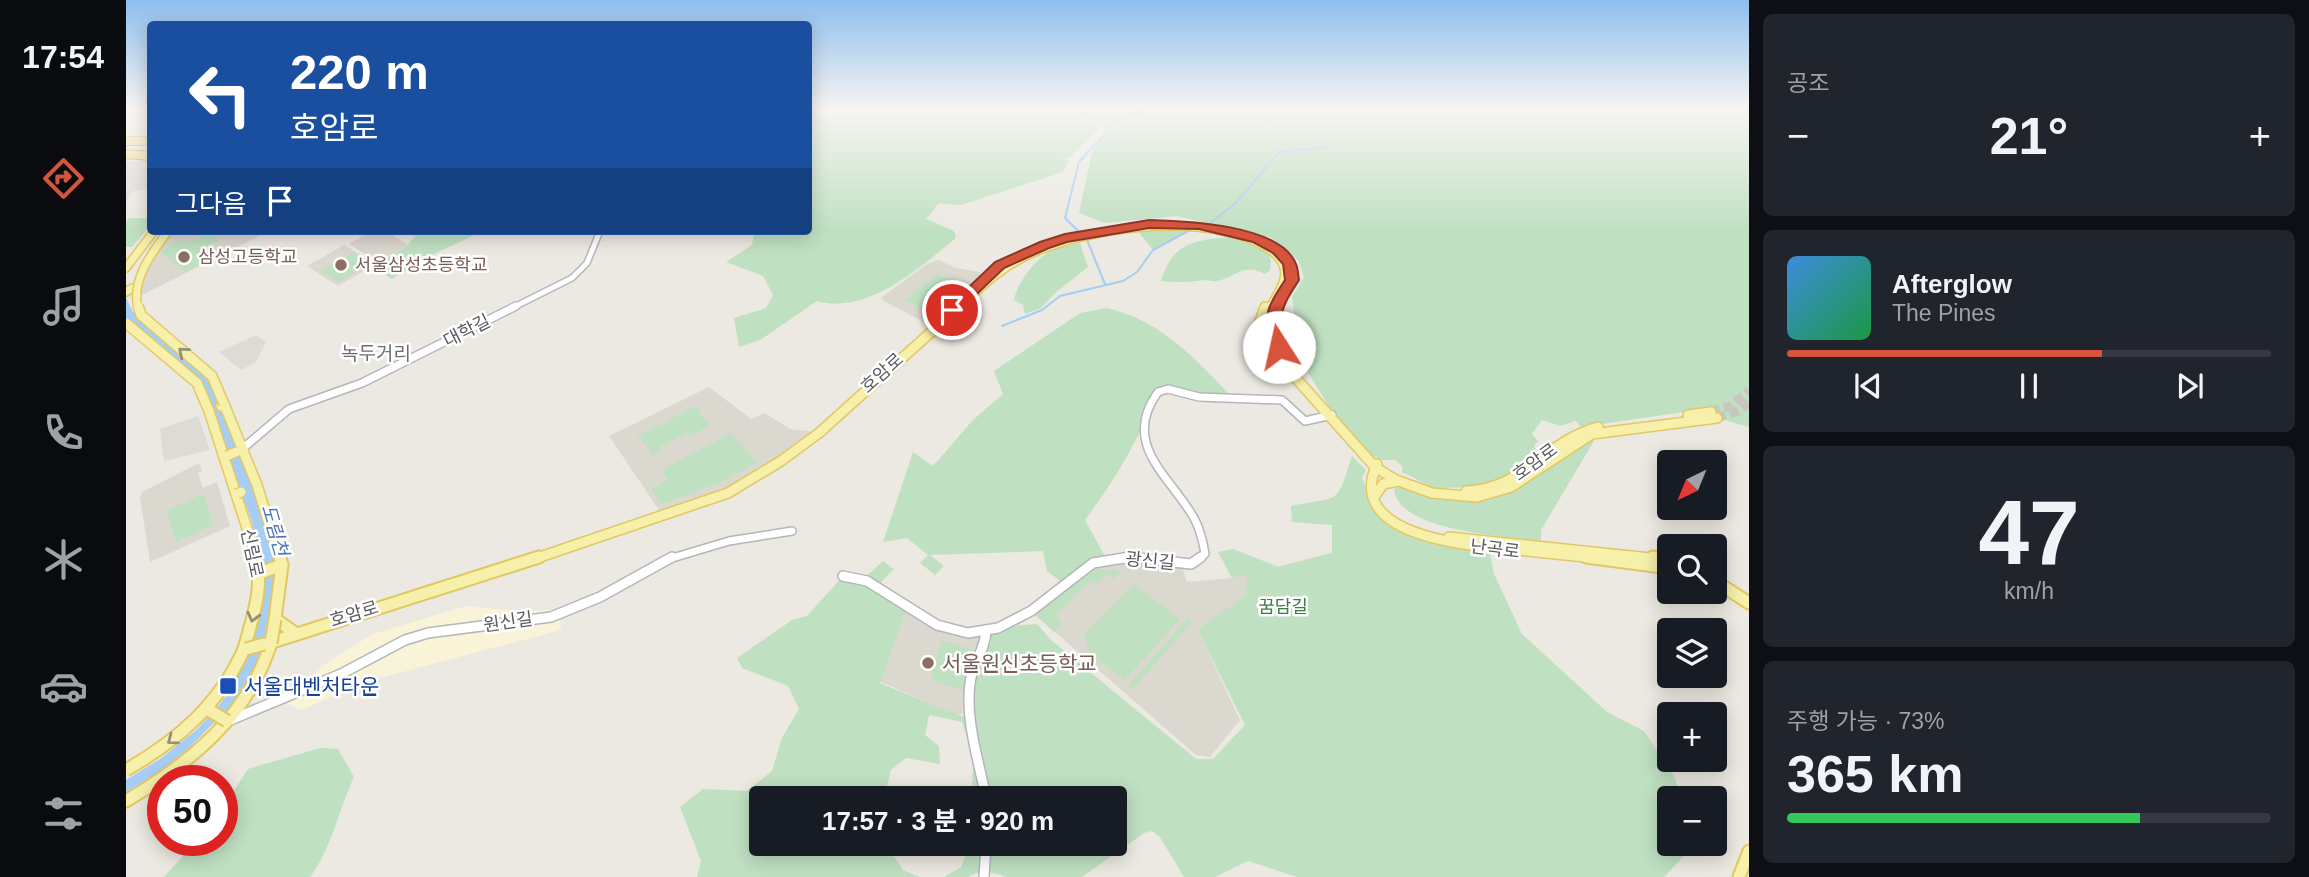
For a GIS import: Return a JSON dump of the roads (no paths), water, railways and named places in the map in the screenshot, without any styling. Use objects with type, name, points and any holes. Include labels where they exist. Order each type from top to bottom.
[{"type":"highway","points":[[126,152],[147,154]]},
{"type":"main road","name":"호암로","points":[[295,634],[661,513],[726,490],[748,479],[816,432],[999,265],[1065,238],[1166,223],[1212,227],[1268,243],[1285,257],[1293,272],[1290,286],[1277,303],[1265,330],[1282,356],[1330,416],[1379,467],[1434,489],[1447,492],[1474,491],[1513,479],[1553,448],[1585,430],[1714,415],[1592,434],[1550,458],[1511,488],[1477,497],[1432,493],[1400,481]]},
{"type":"main road","points":[[245,649],[280,643],[295,634],[513,567],[728,493],[781,461],[819,433],[1003,267],[1044,248],[1084,237],[1166,225],[1211,228],[1254,240],[1275,253],[1285,270],[1284,284],[1272,301],[1265,330],[1277,357],[1330,416]]},
{"type":"main road","points":[[126,268],[151,235]]},
{"type":"main road","points":[[143,244],[155,235]]},
{"type":"main road","name":"신림로","points":[[164,235],[139,268],[129,290],[136,310],[212,376],[257,485],[282,565],[275,619],[268,645]]},
{"type":"main road","name":"신림로","points":[[126,323],[198,383],[226,456],[261,572],[258,597],[245,649],[230,679],[207,709],[172,741],[126,770]]},
{"type":"main road","points":[[150,342],[163,335]]},
{"type":"main road","points":[[198,383],[212,376]]},
{"type":"main road","points":[[210,410],[223,405]]},
{"type":"main road","points":[[226,456],[240,448]]},
{"type":"main road","points":[[1375,496],[1373,482],[1379,467],[1400,481]]},
{"type":"main road","name":"난곡로","points":[[1379,467],[1368,486],[1372,497],[1385,515],[1426,537],[1469,546],[1657,565]]},
{"type":"main road","points":[[1375,496],[1383,484],[1400,481]]},
{"type":"main road","points":[[237,494],[257,485]]},
{"type":"main road","name":"난곡로","points":[[1375,496],[1386,511],[1403,523],[1438,536],[1657,558]]},
{"type":"main road","points":[[261,572],[282,565]]},
{"type":"main road","points":[[1727,587],[1749,601]]},
{"type":"main road","points":[[275,619],[295,634]]},
{"type":"main road","points":[[126,802],[167,776],[227,721],[255,689],[268,645]]},
{"type":"main road","points":[[207,709],[227,721]]},
{"type":"main road","points":[[1739,877],[1749,850]]},
{"type":"street","points":[[240,448],[288,408],[360,382],[570,277],[585,263],[597,235]]},
{"type":"street","name":"대학길","points":[[240,448],[289,409],[362,383],[572,278],[587,263],[598,235]]},
{"type":"street","name":"광신길","points":[[843,576],[867,581],[943,628],[968,633],[998,628],[1031,611],[1093,563],[1139,557],[1191,564],[1205,554],[1202,533],[1145,446],[1142,426],[1158,392],[1168,389],[1199,397],[1282,400],[1305,421],[1330,416]]},
{"type":"street","name":"원신길","points":[[227,721],[341,674],[405,640],[428,633],[551,617],[600,597],[676,555],[729,541],[792,531]]},
{"type":"street","points":[[983,786],[968,714],[970,679],[986,640],[986,630]]},
{"type":"street","points":[[984,877],[985,856]]},
{"type":"water","name":"도림천","points":[[126,298],[133,312],[210,377],[254,487],[273,554],[275,574],[260,664],[245,691],[169,765],[150,765],[195,731],[234,685],[248,654],[263,562],[251,519],[202,388],[126,320]]},
{"type":"water","name":"도림천","points":[[147,767],[147,780],[126,792],[126,780]]},
{"type":"waterway","points":[[1081,234],[1065,218],[1079,162],[1089,151]]},
{"type":"waterway","points":[[1211,222],[1235,204],[1281,151]]},
{"type":"waterway","points":[[1002,326],[1042,310],[1060,296],[1123,281],[1137,272],[1153,250],[1192,229]]},
{"type":"waterway","points":[[1087,240],[1105,284]]},
{"type":"tunnel","points":[[1711,412],[1731,406],[1749,390]]},
{"type":"tunnel","points":[[1717,418],[1738,411],[1749,403]]},
{"type":"place","name":"삼성고등학교","points":[[184,257]]},
{"type":"place","name":"서울삼성초등학교","points":[[341,265]]},
{"type":"place","name":"서울원신초등학교","points":[[928,663]]},
{"type":"place","name":"서울대벤처타운","points":[[228,686]]},
{"type":"district","name":"녹두거리","points":[[376,353]]},
{"type":"park label","name":"꿈담길","points":[[1283,607]]}]
